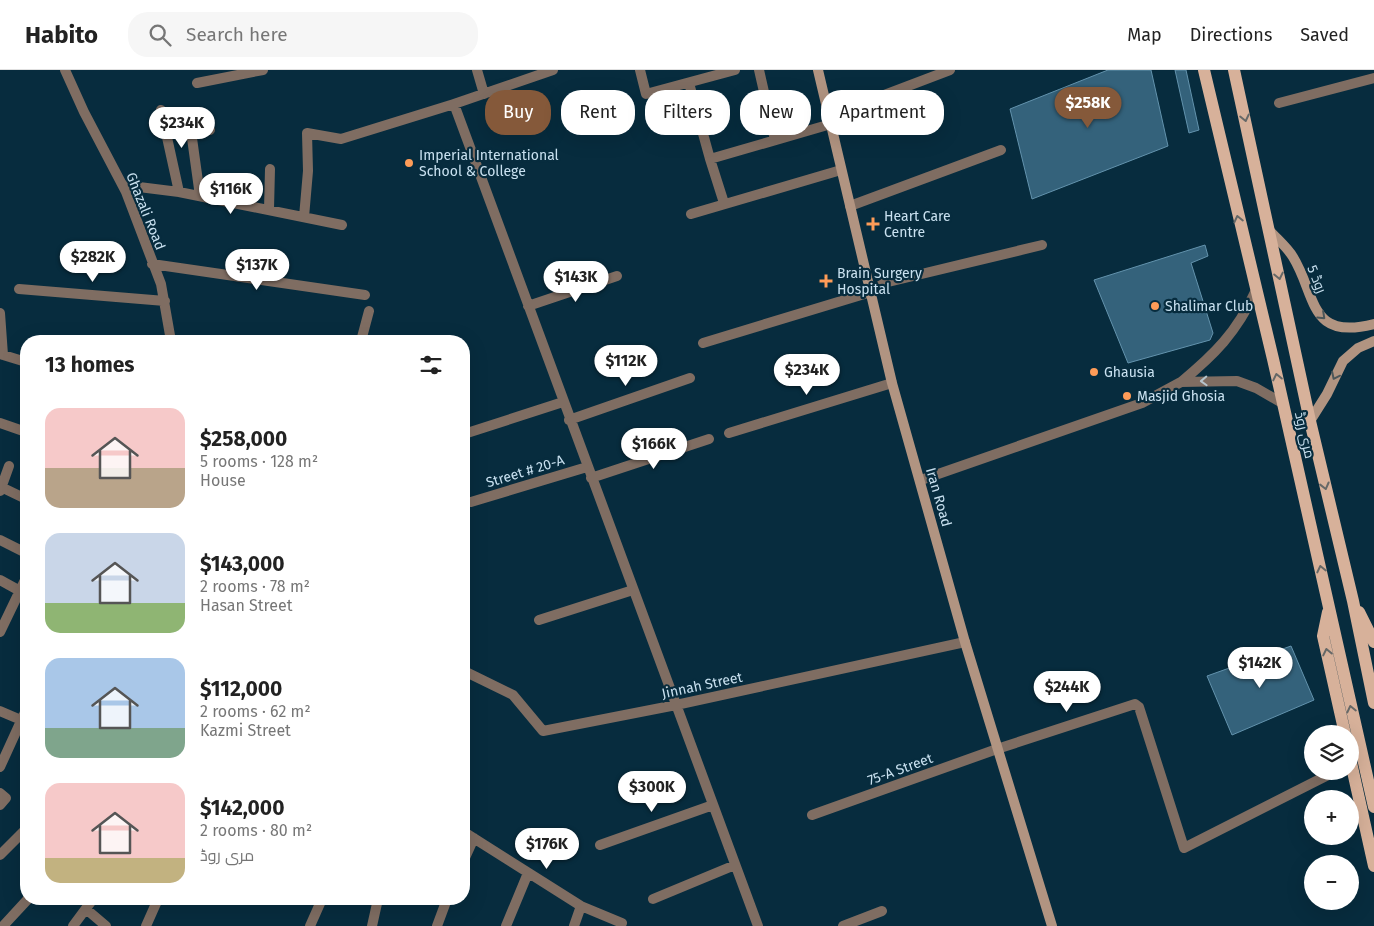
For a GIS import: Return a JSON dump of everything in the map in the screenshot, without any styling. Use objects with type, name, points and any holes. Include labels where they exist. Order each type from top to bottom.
[{"type":"main road","name":"Iran Road","points":[[818,70],[823,90]]},
{"type":"main road","name":"مری روڈ","points":[[1204,70],[1329,604],[1374,807]]},
{"type":"main road","name":"مری روڈ","points":[[1234,70],[1310,421],[1354,601],[1374,702]]},
{"type":"main road","name":"Iran Road","points":[[833,135],[892,383],[996,749],[1052,926]]},
{"type":"main road","name":"روڈ 5","points":[[1270,231],[1293,256],[1314,308],[1331,324],[1357,329],[1374,324]]},
{"type":"main road","points":[[1310,421],[1327,394],[1343,361],[1358,348],[1374,341]]},
{"type":"main road","points":[[1354,601],[1374,642]]},
{"type":"main road","points":[[1329,604],[1323,636],[1343,725]]},
{"type":"main road","points":[[1355,780],[1374,866]]},
{"type":"street","name":"Ghazali Road","points":[[66,70],[123,185],[165,301],[169,335]]},
{"type":"street","points":[[197,83],[263,70]]},
{"type":"street","points":[[477,70],[484,94]]},
{"type":"street","points":[[304,217],[308,171],[308,134],[341,139],[454,104],[553,70]]},
{"type":"street","points":[[640,70],[646,94],[735,70]]},
{"type":"street","points":[[759,70],[775,140]]},
{"type":"street","points":[[902,90],[950,70]]},
{"type":"street","points":[[1279,103],[1374,78]]},
{"type":"street","points":[[688,82],[724,203]]},
{"type":"street","points":[[454,104],[756,925]]},
{"type":"street","points":[[161,110],[179,192]]},
{"type":"street","points":[[710,158],[775,140],[821,123]]},
{"type":"street","points":[[200,196],[191,131],[210,130]]},
{"type":"street","points":[[850,206],[1001,150]]},
{"type":"street","points":[[269,210],[270,170]]},
{"type":"street","points":[[691,214],[841,170]]},
{"type":"street","points":[[123,185],[179,192],[342,225]]},
{"type":"street","points":[[703,343],[871,292],[884,283],[1042,245]]},
{"type":"street","points":[[152,264],[364,295]]},
{"type":"street","points":[[528,306],[617,276]]},
{"type":"street","points":[[19,289],[165,301]]},
{"type":"street","points":[[921,480],[1142,403],[1181,382],[1228,339],[1244,316],[1255,292]]},
{"type":"street","points":[[363,335],[369,312]]},
{"type":"street","points":[[0,313],[1,355],[20,360]]},
{"type":"street","points":[[569,420],[690,378]]},
{"type":"street","points":[[1181,382],[1237,381],[1282,403]]},
{"type":"street","points":[[729,433],[892,383]]},
{"type":"street","points":[[470,432],[563,402]]},
{"type":"street","points":[[0,423],[20,430]]},
{"type":"street","points":[[591,478],[710,439]]},
{"type":"street","points":[[9,466],[1,489],[20,497]]},
{"type":"street","name":"Street # 20-A","points":[[471,502],[587,466]]},
{"type":"street","points":[[0,540],[20,550]]},
{"type":"street","points":[[0,580],[20,590],[0,632]]},
{"type":"street","points":[[539,620],[633,590]]},
{"type":"street","name":"Jinnah Street","points":[[470,674],[513,695],[543,730],[676,705],[965,642]]},
{"type":"street","name":"75-A Street","points":[[812,815],[996,749],[1137,705],[1184,848],[1318,780]]},
{"type":"street","points":[[0,711],[20,720]]},
{"type":"street","points":[[0,767],[20,722]]},
{"type":"street","points":[[0,793],[6,798],[0,805]]},
{"type":"street","points":[[600,845],[713,805]]},
{"type":"street","points":[[0,856],[20,835]]},
{"type":"street","points":[[470,836],[581,906],[622,923]]},
{"type":"street","points":[[470,847],[474,838]]},
{"type":"street","points":[[653,898],[735,865]]},
{"type":"street","points":[[506,926],[528,873]]},
{"type":"street","points":[[3,926],[22,905]]},
{"type":"street","points":[[73,926],[89,905]]},
{"type":"street","points":[[146,926],[155,905]]},
{"type":"street","points":[[310,926],[319,905]]},
{"type":"street","points":[[372,926],[377,905]]},
{"type":"street","points":[[437,926],[445,905]]},
{"type":"street","points":[[574,926],[581,906]]},
{"type":"street","points":[[86,909],[106,926]]},
{"type":"street","points":[[843,926],[882,911]]},
{"type":"building","points":[[1108,70],[1151,70],[1168,146],[1032,199],[1010,109]]},
{"type":"building","points":[[1175,70],[1186,70],[1199,130],[1189,133]]},
{"type":"building","name":"Shalimar Club","points":[[1205,245],[1208,256],[1191,263],[1213,333],[1210,340],[1128,363],[1094,280]]},
{"type":"building","points":[[1291,646],[1314,700],[1232,735],[1207,676]]},
{"type":"place","name":"Imperial International School & College","points":[[409,163]]},
{"type":"place","name":"Heart Care Centre","points":[[873,224]]},
{"type":"place","name":"Brain Surgery Hospital","points":[[826,281]]},
{"type":"place","name":"Shalimar Club","points":[[1155,306]]},
{"type":"place","name":"Ghausia","points":[[1094,372]]},
{"type":"place","name":"Masjid Ghosia","points":[[1127,396]]}]
